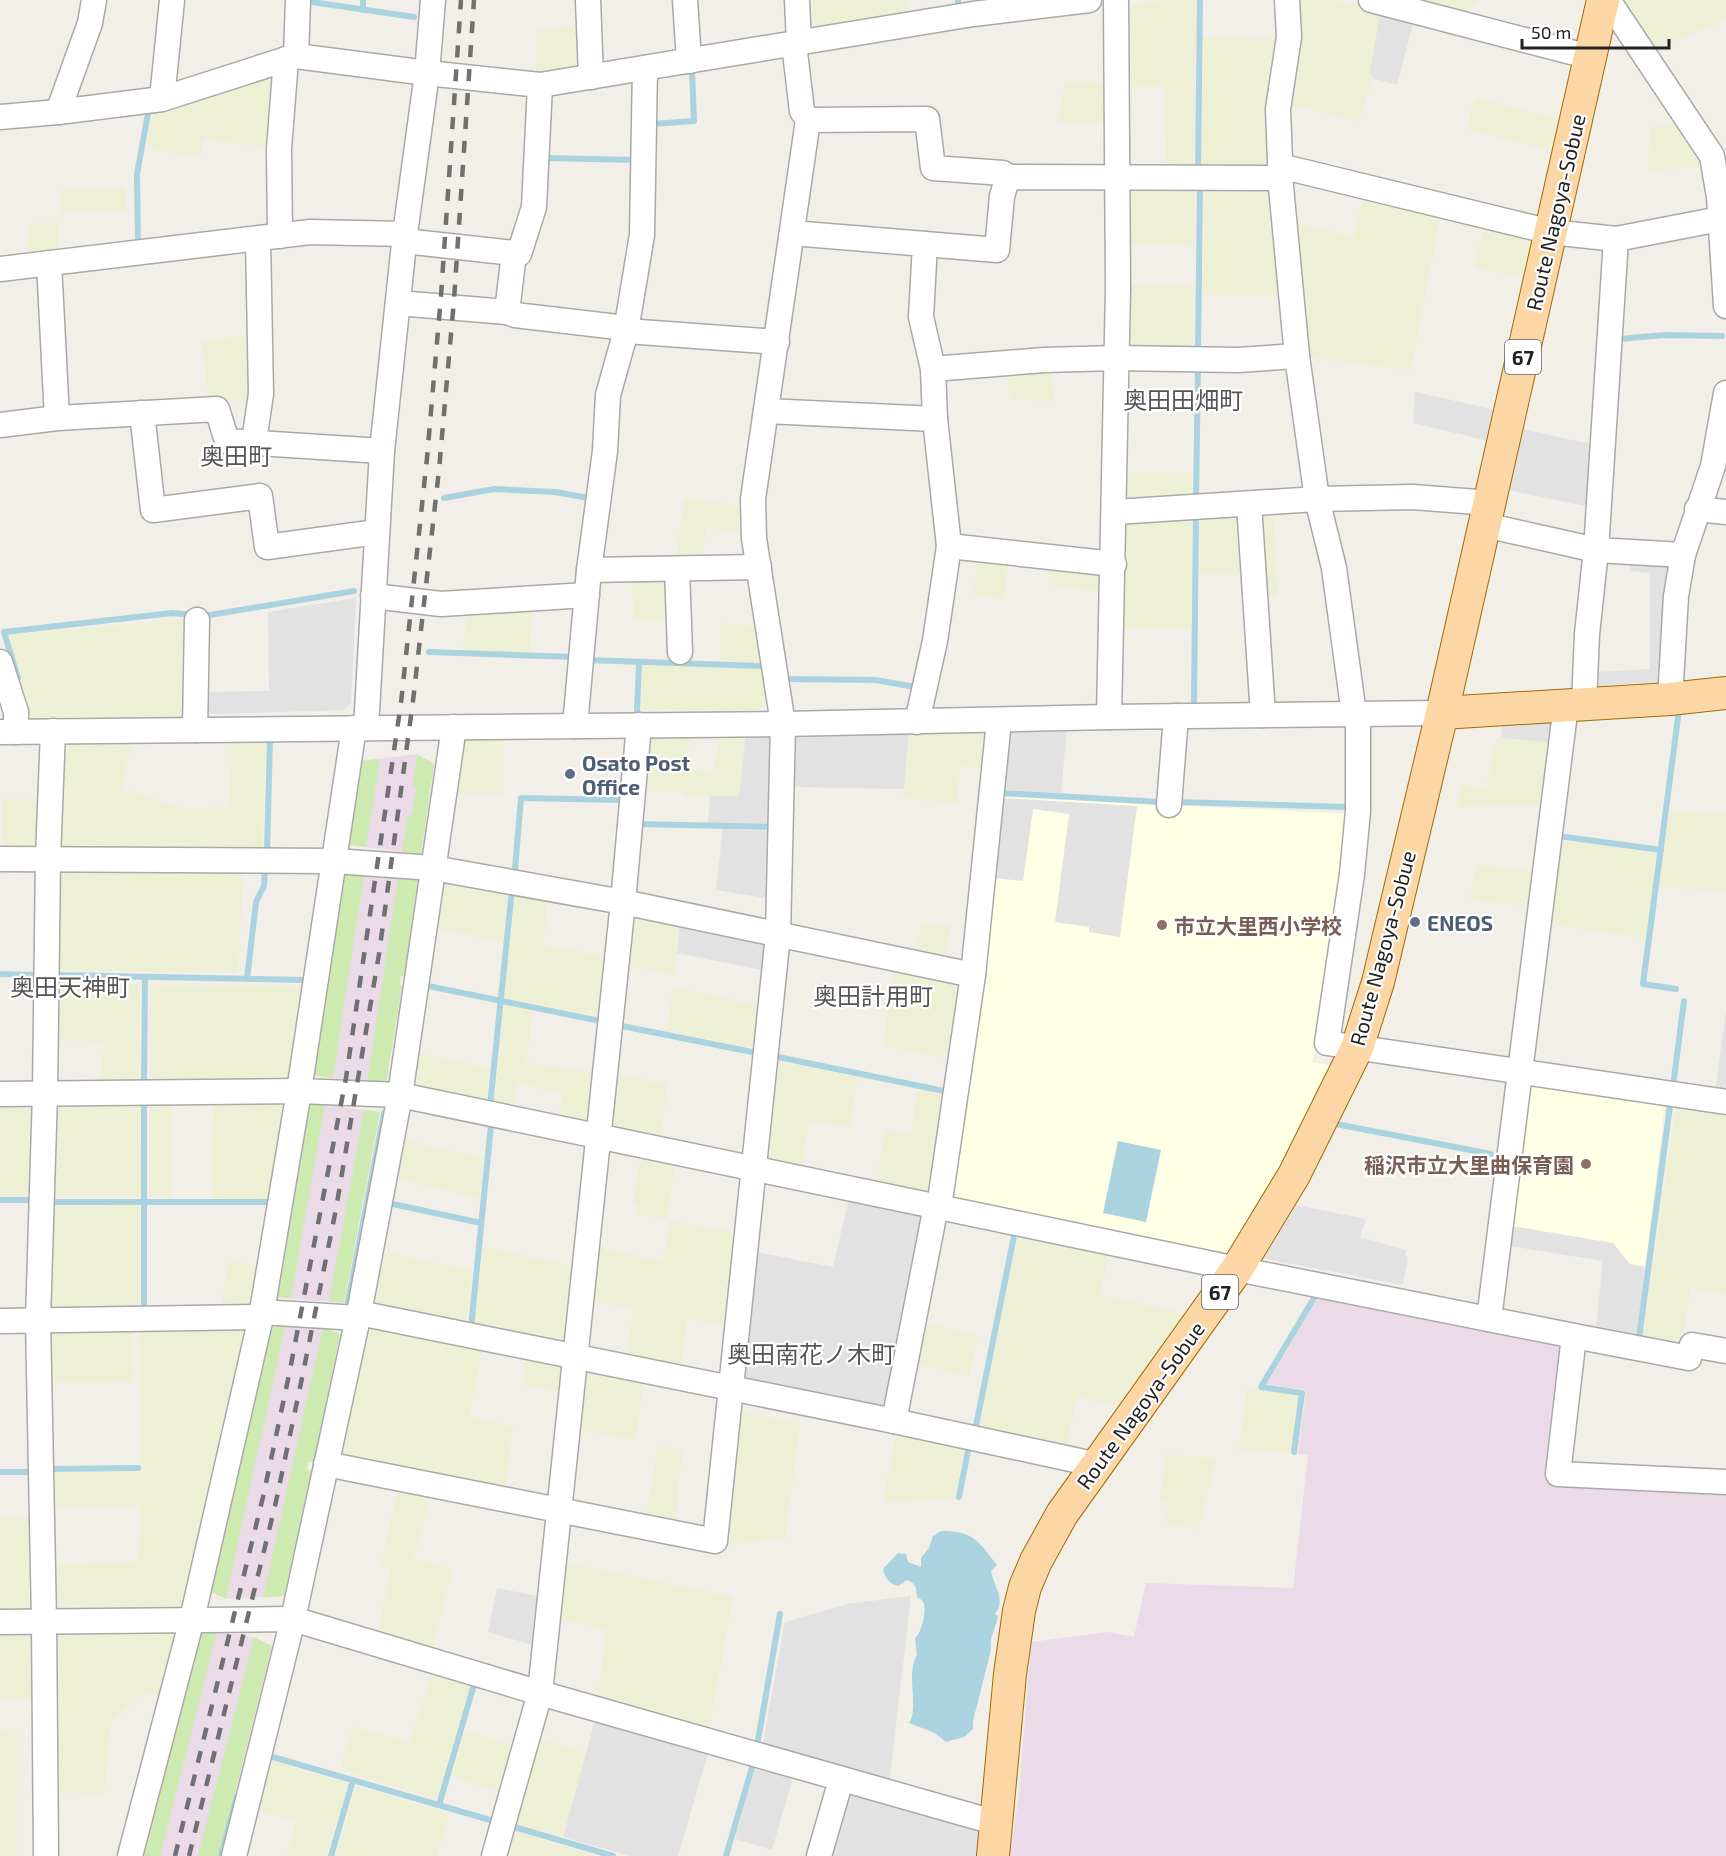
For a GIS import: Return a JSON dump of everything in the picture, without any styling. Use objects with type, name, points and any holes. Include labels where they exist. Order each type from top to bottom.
[{"type":"main road","name":"Route Nagoya-Sobue","points":[[993,1856],[1010,1674],[1019,1611],[1025,1587],[1036,1561],[1062,1514],[1237,1269],[1294,1174],[1357,1048],[1377,982],[1442,713],[1590,57],[1606,0]]},
{"type":"main road","points":[[1442,713],[1670,699],[1726,693]]},
{"type":"street","points":[[58,112],[90,23],[94,0]]},
{"type":"street","points":[[162,99],[172,0]]},
{"type":"street","points":[[254,441],[261,394],[269,237],[298,0]]},
{"type":"street","points":[[130,1856],[192,1619],[261,1315],[334,861],[360,728],[373,596],[382,452],[405,238],[427,73],[433,0]]},
{"type":"street","points":[[588,0],[591,77]]},
{"type":"street","points":[[685,0],[696,60]]},
{"type":"street","points":[[696,60],[700,0]]},
{"type":"street","points":[[326,1464],[715,1541],[778,934],[783,724],[754,538],[753,500],[808,120],[802,111],[796,44],[797,0]]},
{"type":"street","points":[[0,117],[162,99],[291,57],[540,85],[973,14],[1089,0]]},
{"type":"street","points":[[1109,717],[1119,288],[1116,0]]},
{"type":"street","points":[[1287,0],[1289,37],[1278,109],[1281,172],[1298,356],[1317,500],[1334,568],[1356,714],[1358,811],[1353,864],[1327,1043],[1726,1102]]},
{"type":"street","points":[[1373,0],[1590,57]]},
{"type":"street","points":[[1606,0],[1712,156],[1722,204],[1726,306]]},
{"type":"street","points":[[575,726],[589,570],[605,451],[608,395],[626,329],[642,235],[645,68]]},
{"type":"street","points":[[0,269],[321,232],[405,238],[519,254],[534,207],[540,85]]},
{"type":"street","points":[[808,120],[927,119],[933,168],[1003,173],[1008,177],[1118,177],[1281,172],[1551,232],[1616,239],[1722,204]]},
{"type":"street","points":[[792,233],[997,250],[1002,196],[1008,177]]},
{"type":"street","points":[[1489,1319],[1520,1072],[1587,634],[1596,550],[1616,239]]},
{"type":"street","points":[[917,722],[935,641],[949,546],[935,419],[933,369],[921,317],[925,244]]},
{"type":"street","points":[[507,312],[514,253]]},
{"type":"street","points":[[49,263],[57,418]]},
{"type":"street","points":[[398,303],[507,312],[515,315],[626,329],[777,342]]},
{"type":"street","points":[[933,369],[994,363],[1116,358],[1238,360],[1298,356]]},
{"type":"street","points":[[1670,699],[1676,596],[1683,555],[1713,466],[1726,393]]},
{"type":"street","points":[[0,425],[57,418],[217,409],[227,441],[254,441],[382,452]]},
{"type":"street","points":[[766,411],[935,419]]},
{"type":"street","points":[[142,413],[153,510],[260,496],[267,547],[377,532]]},
{"type":"street","points":[[1115,512],[1317,500],[1413,497],[1487,514],[1596,550],[1683,555]]},
{"type":"street","points":[[1249,504],[1263,715]]},
{"type":"street","points":[[1697,509],[1726,512]]},
{"type":"street","points":[[949,546],[1114,564]]},
{"type":"street","points":[[589,570],[759,567]]},
{"type":"street","points":[[677,568],[680,652]]},
{"type":"street","points":[[373,596],[441,604],[587,595]]},
{"type":"street","points":[[195,730],[197,620]]},
{"type":"street","points":[[0,662],[16,712],[8,732],[783,724],[1442,713]]},
{"type":"street","points":[[1169,805],[1176,716]]},
{"type":"street","points":[[894,1421],[937,1207],[973,975],[999,721]]},
{"type":"street","points":[[494,1856],[540,1694],[599,1137],[639,725]]},
{"type":"street","points":[[234,1856],[293,1620],[358,1315],[400,1095],[454,727]]},
{"type":"street","points":[[45,1856],[44,1621],[38,1320],[53,731]]},
{"type":"street","points":[[0,859],[334,861],[434,868],[623,902],[973,975]]},
{"type":"street","points":[[0,1094],[299,1090],[400,1095],[1237,1269],[1574,1336],[1689,1358],[1692,1345],[1726,1351]]},
{"type":"street","points":[[0,1321],[358,1315],[575,1356],[1098,1465]]},
{"type":"street","points":[[1574,1336],[1558,1474],[1726,1482]]},
{"type":"street","points":[[0,1622],[293,1620],[540,1694],[997,1823]]},
{"type":"street","points":[[819,1856],[841,1780]]},
{"type":"shaded area","points":[[812,0],[908,0],[910,16],[814,33]]},
{"type":"shaded area","points":[[1196,0],[1194,173],[1166,172],[1164,86],[1127,87],[1125,12],[1135,4]]},
{"type":"shaded area","points":[[1294,0],[1333,0],[1381,11],[1369,74],[1373,76],[1359,122],[1282,102]]},
{"type":"shaded area","points":[[1405,0],[1478,0],[1465,16]]},
{"type":"shaded area","points":[[1618,0],[1726,0],[1726,19],[1651,52]]},
{"type":"shaded area","points":[[1381,11],[1414,20],[1397,85],[1372,78],[1373,76],[1369,74]]},
{"type":"shaded area","points":[[581,25],[583,60],[575,71],[536,75],[537,30]]},
{"type":"shaded area","points":[[1203,37],[1283,39],[1275,167],[1201,166]]},
{"type":"shaded area","points":[[279,68],[274,148],[203,139],[200,157],[146,148],[154,107]]},
{"type":"shaded area","points":[[1065,81],[1111,83],[1111,123],[1058,122]]},
{"type":"shaded area","points":[[1475,98],[1565,121],[1557,152],[1467,129]]},
{"type":"shaded area","points":[[1680,122],[1704,166],[1648,171],[1650,128]]},
{"type":"shaded area","points":[[1204,184],[1267,185],[1277,192],[1284,296],[1203,296]]},
{"type":"shaded area","points":[[125,188],[126,211],[61,212],[61,189]]},
{"type":"shaded area","points":[[1195,190],[1194,245],[1125,244],[1126,191]]},
{"type":"shaded area","points":[[1364,194],[1441,213],[1411,370],[1305,357],[1294,223],[1353,237]]},
{"type":"shaded area","points":[[58,223],[59,257],[29,256],[27,229],[31,224]]},
{"type":"shaded area","points":[[1485,224],[1536,236],[1526,279],[1475,267]]},
{"type":"shaded area","points":[[1125,285],[1194,286],[1192,353],[1132,352],[1124,342]]},
{"type":"shaded area","points":[[255,334],[256,397],[210,404],[201,342]]},
{"type":"shaded area","points":[[1051,363],[1054,401],[1010,399],[1005,366]]},
{"type":"shaded area","points":[[1415,392],[1496,410],[1489,441],[1413,423]]},
{"type":"shaded area","points":[[1518,428],[1599,446],[1594,508],[1504,489]]},
{"type":"shaded area","points":[[1122,473],[1192,473],[1191,500],[1130,503],[1122,498]]},
{"type":"shaded area","points":[[684,498],[745,507],[747,532],[706,528],[701,561],[676,561]]},
{"type":"shaded area","points":[[1273,508],[1278,597],[1260,599],[1259,510]]},
{"type":"shaded area","points":[[1200,510],[1243,516],[1248,575],[1199,574]]},
{"type":"shaded area","points":[[1192,512],[1191,628],[1122,629],[1122,523]]},
{"type":"shaded area","points":[[979,554],[1008,556],[1005,599],[974,595]]},
{"type":"shaded area","points":[[1631,557],[1675,560],[1669,671],[1659,682],[1596,686],[1596,672],[1650,669],[1650,573],[1630,571]]},
{"type":"shaded area","points":[[1051,560],[1104,574],[1103,592],[1048,584]]},
{"type":"shaded area","points":[[632,574],[663,574],[672,584],[673,621],[634,620]]},
{"type":"shaded area","points":[[356,598],[351,703],[344,710],[210,714],[204,709],[203,692],[269,691],[268,612]]},
{"type":"shaded area","points":[[532,604],[530,653],[462,651],[469,608]]},
{"type":"shaded area","points":[[189,619],[189,712],[183,719],[33,722],[19,709],[15,683],[21,681],[9,635]]},
{"type":"shaded area","points":[[720,623],[760,627],[764,662],[721,661]]},
{"type":"shaded area","points":[[642,665],[761,667],[764,670],[768,701],[760,710],[642,710]]},
{"type":"shaded area","points":[[1561,716],[1557,743],[1501,738],[1503,719]]},
{"type":"shaded area","points":[[1067,728],[1061,794],[997,789],[1005,738],[1011,729]]},
{"type":"shaded area","points":[[909,731],[982,731],[990,737],[986,769],[960,766],[957,804],[903,798]]},
{"type":"shaded area","points":[[909,731],[904,789],[790,787],[791,740],[799,733]]},
{"type":"shaded area","points":[[720,734],[746,734],[739,797],[684,796],[684,791],[638,791],[647,735],[690,735],[687,769],[713,772]]},
{"type":"shaded area","points":[[746,734],[767,734],[776,742],[772,824],[708,823],[710,796],[739,796]]},
{"type":"shaded area","points":[[469,737],[503,737],[503,794],[457,793],[461,745]]},
{"type":"shaded area","points":[[1497,738],[1557,743],[1548,805],[1457,807],[1461,784],[1485,789]]},
{"type":"shaded area","points":[[232,740],[266,740],[262,853],[64,852],[59,846],[60,756],[69,743],[132,742],[121,789],[183,809],[229,807]]},
{"type":"shaded area","points":[[417,754],[434,764],[421,854],[348,845],[361,761]]},
{"type":"shaded area","name":"市立大里西小学校","points":[[1002,797],[1353,814],[1318,1037],[1312,1062],[1331,1066],[1282,1170],[1232,1255],[949,1197]]},
{"type":"shaded area","points":[[1004,798],[1137,806],[1120,937],[1089,932],[1089,927],[1055,922],[1069,814],[1033,809],[1023,881],[993,878]]},
{"type":"shaded area","points":[[2,799],[41,799],[42,846],[34,853],[2,853]]},
{"type":"shaded area","points":[[1669,811],[1726,813],[1726,891],[1659,887]]},
{"type":"shaded area","points":[[723,829],[772,831],[771,899],[716,890]]},
{"type":"shaded area","points":[[1555,840],[1657,853],[1646,938],[1546,924]]},
{"type":"shaded area","points":[[244,865],[238,973],[55,970],[57,877],[65,866]]},
{"type":"shaded area","points":[[1475,865],[1541,872],[1537,907],[1470,900]]},
{"type":"shaded area","points":[[342,874],[418,878],[404,976],[401,976],[400,985],[402,986],[386,1085],[309,1075],[324,986],[328,986],[330,976],[325,975]]},
{"type":"shaded area","points":[[445,879],[508,887],[503,942],[437,928]]},
{"type":"shaded area","points":[[516,889],[548,896],[543,945],[608,957],[601,1017],[504,998]]},
{"type":"shaded area","points":[[633,914],[680,923],[675,975],[622,964]]},
{"type":"shaded area","points":[[680,923],[760,940],[768,946],[766,971],[677,953]]},
{"type":"shaded area","points":[[922,923],[951,926],[945,960],[916,955]]},
{"type":"shaded area","points":[[894,966],[956,977],[959,987],[949,1059],[883,1046]]},
{"type":"shaded area","points":[[56,982],[140,984],[140,1084],[100,1084],[104,1042],[54,1040]]},
{"type":"shaded area","points":[[150,985],[311,986],[298,1076],[282,1083],[150,1084]]},
{"type":"shaded area","points":[[673,987],[762,1006],[757,1049],[667,1031]]},
{"type":"shaded area","points":[[504,1005],[533,1011],[526,1062],[595,1073],[591,1120],[583,1127],[557,1121],[563,1094],[517,1082],[511,1111],[494,1107]]},
{"type":"shaded area","points":[[1726,1010],[1726,1095],[1715,1093]]},
{"type":"shaded area","points":[[419,1053],[490,1069],[486,1106],[420,1092],[414,1086]]},
{"type":"shaded area","points":[[772,1060],[857,1077],[851,1127],[809,1121],[801,1172],[762,1157]]},
{"type":"shaded area","points":[[611,1074],[667,1084],[660,1144],[610,1134]]},
{"type":"shaded area","name":"稲沢市立大里曲保育園","points":[[1525,1083],[1665,1103],[1645,1267],[1507,1225]]},
{"type":"shaded area","points":[[917,1087],[942,1092],[929,1193],[877,1188],[884,1130],[911,1133]]},
{"type":"shaded area","points":[[282,1097],[290,1104],[275,1199],[211,1198],[214,1098]]},
{"type":"shaded area","points":[[0,1099],[37,1106],[34,1195],[0,1196]]},
{"type":"shaded area","points":[[149,1099],[171,1099],[171,1196],[149,1196]]},
{"type":"shaded area","points":[[60,1100],[140,1100],[141,1196],[48,1196],[51,1108]]},
{"type":"shaded area","points":[[305,1102],[380,1112],[344,1303],[274,1297]]},
{"type":"shaded area","points":[[1676,1106],[1726,1112],[1726,1294],[1690,1288],[1683,1345],[1643,1337]]},
{"type":"shaded area","points":[[402,1140],[484,1158],[480,1198],[396,1179]]},
{"type":"shaded area","points":[[641,1155],[676,1161],[667,1219],[636,1214],[637,1204],[632,1203]]},
{"type":"shaded area","points":[[849,1198],[921,1212],[925,1220],[891,1406],[882,1412],[746,1384],[739,1376],[752,1251],[833,1267]]},
{"type":"shaded area","points":[[1290,1204],[1366,1219],[1360,1237],[1406,1250],[1405,1256],[1408,1257],[1403,1285],[1256,1257]]},
{"type":"shaded area","points":[[140,1205],[140,1313],[53,1314],[46,1308],[48,1206]]},
{"type":"shaded area","points":[[670,1221],[740,1233],[730,1327],[687,1318],[681,1370],[627,1359],[633,1308],[586,1300],[593,1247],[662,1261]]},
{"type":"shaded area","points":[[1507,1225],[1613,1243],[1630,1264],[1645,1267],[1637,1334],[1596,1326],[1603,1261],[1504,1245]]},
{"type":"shaded area","points":[[1019,1229],[1110,1249],[1100,1295],[1188,1314],[1123,1407],[1077,1397],[1066,1450],[979,1431]]},
{"type":"shaded area","points":[[483,1247],[577,1267],[569,1341],[561,1346],[474,1330]]},
{"type":"shaded area","points":[[380,1251],[472,1271],[466,1328],[378,1311],[372,1301]]},
{"type":"shaded area","points":[[228,1261],[263,1267],[256,1308],[220,1313]]},
{"type":"shaded area","points":[[1320,1294],[1569,1342],[1552,1479],[1726,1489],[1726,1856],[1010,1856],[1019,1793],[1031,1642],[1109,1632],[1134,1637],[1146,1583],[1293,1588],[1308,1455],[1298,1454],[1306,1390],[1267,1384]]},
{"type":"shaded area","points":[[921,1322],[978,1336],[969,1376],[914,1363]]},
{"type":"shaded area","points":[[246,1323],[251,1330],[189,1614],[53,1617],[49,1564],[138,1562],[141,1506],[47,1507],[47,1473],[140,1473],[139,1325]]},
{"type":"shaded area","points":[[375,1324],[483,1346],[469,1417],[513,1427],[505,1492],[350,1462],[343,1450],[368,1331]]},
{"type":"shaded area","points":[[132,1325],[133,1382],[46,1383],[46,1327]]},
{"type":"shaded area","points":[[264,1325],[323,1327],[340,1334],[314,1461],[308,1462],[307,1469],[311,1471],[284,1596],[226,1599],[207,1590]]},
{"type":"shaded area","points":[[528,1355],[559,1361],[565,1370],[562,1393],[523,1385]]},
{"type":"shaded area","points":[[585,1366],[644,1378],[636,1440],[574,1429]]},
{"type":"shaded area","points":[[1247,1388],[1298,1394],[1291,1453],[1239,1450]]},
{"type":"shaded area","points":[[736,1411],[800,1424],[785,1538],[721,1546]]},
{"type":"shaded area","points":[[905,1431],[965,1444],[955,1499],[882,1502],[896,1436]]},
{"type":"shaded area","points":[[658,1446],[683,1450],[675,1528],[645,1522]]},
{"type":"shaded area","points":[[1165,1455],[1216,1458],[1198,1529],[1166,1525],[1168,1503],[1160,1501]]},
{"type":"shaded area","points":[[398,1487],[431,1493],[414,1559],[452,1569],[431,1653],[376,1638],[391,1568],[381,1565]]},
{"type":"shaded area","points":[[0,1518],[36,1518],[38,1612],[0,1615]]},
{"type":"shaded area","points":[[559,1561],[733,1597],[708,1735],[597,1704],[606,1629],[554,1618]]},
{"type":"shaded area","points":[[497,1588],[542,1597],[536,1646],[488,1632]]},
{"type":"shaded area","points":[[911,1596],[889,1785],[762,1748],[785,1622],[847,1604]]},
{"type":"shaded area","points":[[38,1627],[39,1698],[0,1699],[0,1628]]},
{"type":"shaded area","points":[[48,1627],[181,1631],[165,1696],[144,1693],[111,1722],[104,1795],[51,1791]]},
{"type":"shaded area","points":[[217,1632],[254,1637],[272,1646],[219,1856],[142,1856],[197,1634]]},
{"type":"shaded area","points":[[433,1667],[472,1679],[437,1799],[340,1770],[353,1727],[410,1743]]},
{"type":"shaded area","points":[[596,1717],[709,1750],[678,1856],[630,1856],[563,1837]]},
{"type":"shaded area","points":[[17,1728],[17,1856],[0,1856],[0,1731]]},
{"type":"shaded area","points":[[465,1731],[519,1748],[505,1793],[451,1776]]},
{"type":"shaded area","points":[[536,1738],[587,1753],[563,1837],[513,1823]]},
{"type":"shaded area","points":[[271,1761],[348,1784],[326,1856],[286,1856],[296,1821],[257,1810]]},
{"type":"shaded area","points":[[756,1763],[794,1774],[772,1850],[735,1839]]},
{"type":"shaded area","points":[[356,1786],[449,1813],[437,1856],[336,1856]]},
{"type":"shaded area","points":[[854,1791],[976,1825],[983,1835],[980,1856],[826,1856],[844,1797]]},
{"type":"shaded area","points":[[509,1830],[599,1856],[501,1856]]},
{"type":"green space","points":[[417,754],[434,764],[421,854],[402,852],[408,815],[412,815],[416,787],[412,786]]},
{"type":"green space","points":[[380,759],[366,847],[348,845],[361,761]]},
{"type":"green space","points":[[342,874],[364,875],[333,1078],[309,1075],[324,986],[328,986],[330,976],[325,975]]},
{"type":"green space","points":[[398,877],[418,878],[404,976],[401,976],[400,985],[402,986],[386,1085],[367,1083]]},
{"type":"green space","points":[[305,1102],[325,1105],[291,1298],[274,1297]]},
{"type":"green space","points":[[364,1110],[380,1112],[344,1303],[329,1301]]},
{"type":"green space","points":[[264,1325],[285,1326],[226,1599],[207,1590]]},
{"type":"green space","points":[[323,1327],[340,1334],[314,1461],[308,1462],[307,1469],[311,1471],[284,1596],[263,1598]]},
{"type":"green space","points":[[217,1632],[160,1856],[142,1856],[197,1634]]},
{"type":"green space","points":[[254,1637],[272,1646],[219,1856],[198,1856]]},
{"type":"water","points":[[1118,1141],[1161,1150],[1146,1222],[1103,1213]]},
{"type":"water","points":[[941,1531],[968,1535],[980,1544],[997,1565],[991,1571],[1000,1598],[973,1729],[964,1737],[946,1742],[935,1733],[909,1723],[913,1709],[912,1672],[917,1655],[915,1638],[923,1622],[924,1604],[917,1597],[914,1584],[907,1580],[898,1586],[892,1584],[883,1569],[898,1553],[906,1554],[908,1562],[921,1567],[921,1558],[929,1548],[933,1536]]},
{"type":"waterway","points":[[363,0],[363,10]]},
{"type":"waterway","points":[[1200,0],[1198,169],[1201,170]]},
{"type":"waterway","points":[[305,1],[414,17]]},
{"type":"waterway","points":[[651,126],[694,121],[692,70]]},
{"type":"waterway","points":[[138,246],[137,174],[149,108]]},
{"type":"waterway","points":[[544,163],[545,158],[638,160]]},
{"type":"waterway","points":[[1196,187],[1200,187],[1198,353]]},
{"type":"waterway","points":[[1619,339],[1665,335],[1722,336]]},
{"type":"waterway","points":[[1196,499],[1198,366]]},
{"type":"waterway","points":[[444,498],[494,489],[555,492],[589,498]]},
{"type":"waterway","points":[[1194,702],[1196,512]]},
{"type":"waterway","points":[[18,678],[4,632],[172,613],[204,616],[354,591]]},
{"type":"waterway","points":[[429,652],[573,657],[573,655]]},
{"type":"waterway","points":[[588,660],[761,666]]},
{"type":"waterway","points":[[637,712],[639,662]]},
{"type":"waterway","points":[[784,679],[876,680],[915,687]]},
{"type":"waterway","points":[[1676,989],[1643,984],[1679,710]]},
{"type":"waterway","points":[[267,852],[270,739]]},
{"type":"waterway","points":[[1001,793],[1161,802]]},
{"type":"waterway","points":[[515,869],[521,798],[621,800]]},
{"type":"waterway","points":[[1176,802],[1348,807]]},
{"type":"waterway","points":[[636,824],[772,827]]},
{"type":"waterway","points":[[1558,836],[1661,850]]},
{"type":"waterway","points":[[247,979],[256,902],[264,886],[265,867]]},
{"type":"waterway","points":[[490,1106],[512,889]]},
{"type":"waterway","points":[[0,974],[37,975]]},
{"type":"waterway","points":[[57,975],[306,980]]},
{"type":"waterway","points":[[144,1082],[145,977]]},
{"type":"waterway","points":[[428,986],[600,1021]]},
{"type":"waterway","points":[[1673,1086],[1684,1001]]},
{"type":"waterway","points":[[617,1025],[757,1053]]},
{"type":"waterway","points":[[773,1056],[944,1091]]},
{"type":"waterway","points":[[144,1100],[144,1312]]},
{"type":"waterway","points":[[1639,1338],[1670,1106]]},
{"type":"waterway","points":[[348,1302],[384,1113]]},
{"type":"waterway","points":[[1336,1124],[1491,1154]]},
{"type":"waterway","points":[[471,1328],[491,1125]]},
{"type":"waterway","points":[[0,1200],[33,1200]]},
{"type":"waterway","points":[[49,1202],[273,1202]]},
{"type":"waterway","points":[[393,1204],[481,1223]]},
{"type":"waterway","points":[[975,1431],[1015,1231]]},
{"type":"waterway","points":[[1294,1452],[1302,1393],[1261,1387],[1317,1293]]},
{"type":"waterway","points":[[959,1497],[969,1446]]},
{"type":"waterway","points":[[48,1469],[138,1468]]},
{"type":"waterway","points":[[0,1472],[34,1472]]},
{"type":"waterway","points":[[757,1746],[780,1614]]},
{"type":"waterway","points":[[439,1805],[475,1681]]},
{"type":"waterway","points":[[273,1757],[497,1822]]},
{"type":"waterway","points":[[726,1856],[753,1764]]},
{"type":"waterway","points":[[331,1856],[353,1780]]},
{"type":"waterway","points":[[221,1856],[237,1796]]},
{"type":"waterway","points":[[511,1826],[613,1856]]},
{"type":"railway","points":[[175,1856],[263,1497],[346,1078],[401,703],[427,458],[441,296],[461,0]]},
{"type":"railway","points":[[189,1856],[275,1506],[302,1378],[336,1209],[379,954],[413,701],[439,470],[454,300],[474,0]]},
{"type":"place","name":"Osato Post Office","points":[[570,774]]},
{"type":"place","name":"ENEOS","points":[[1415,922]]},
{"type":"place","name":"市立大里西小学校","points":[[1162,925]]},
{"type":"place","name":"稲沢市立大里曲保育園","points":[[1586,1164]]},
{"type":"district","name":"奥田田畑町","points":[[1183,399]]},
{"type":"district","name":"奥田町","points":[[236,455]]},
{"type":"district","name":"奥田天神町","points":[[70,986]]},
{"type":"district","name":"奥田計用町","points":[[873,995]]},
{"type":"district","name":"奥田南花ノ木町","points":[[811,1353]]}]
